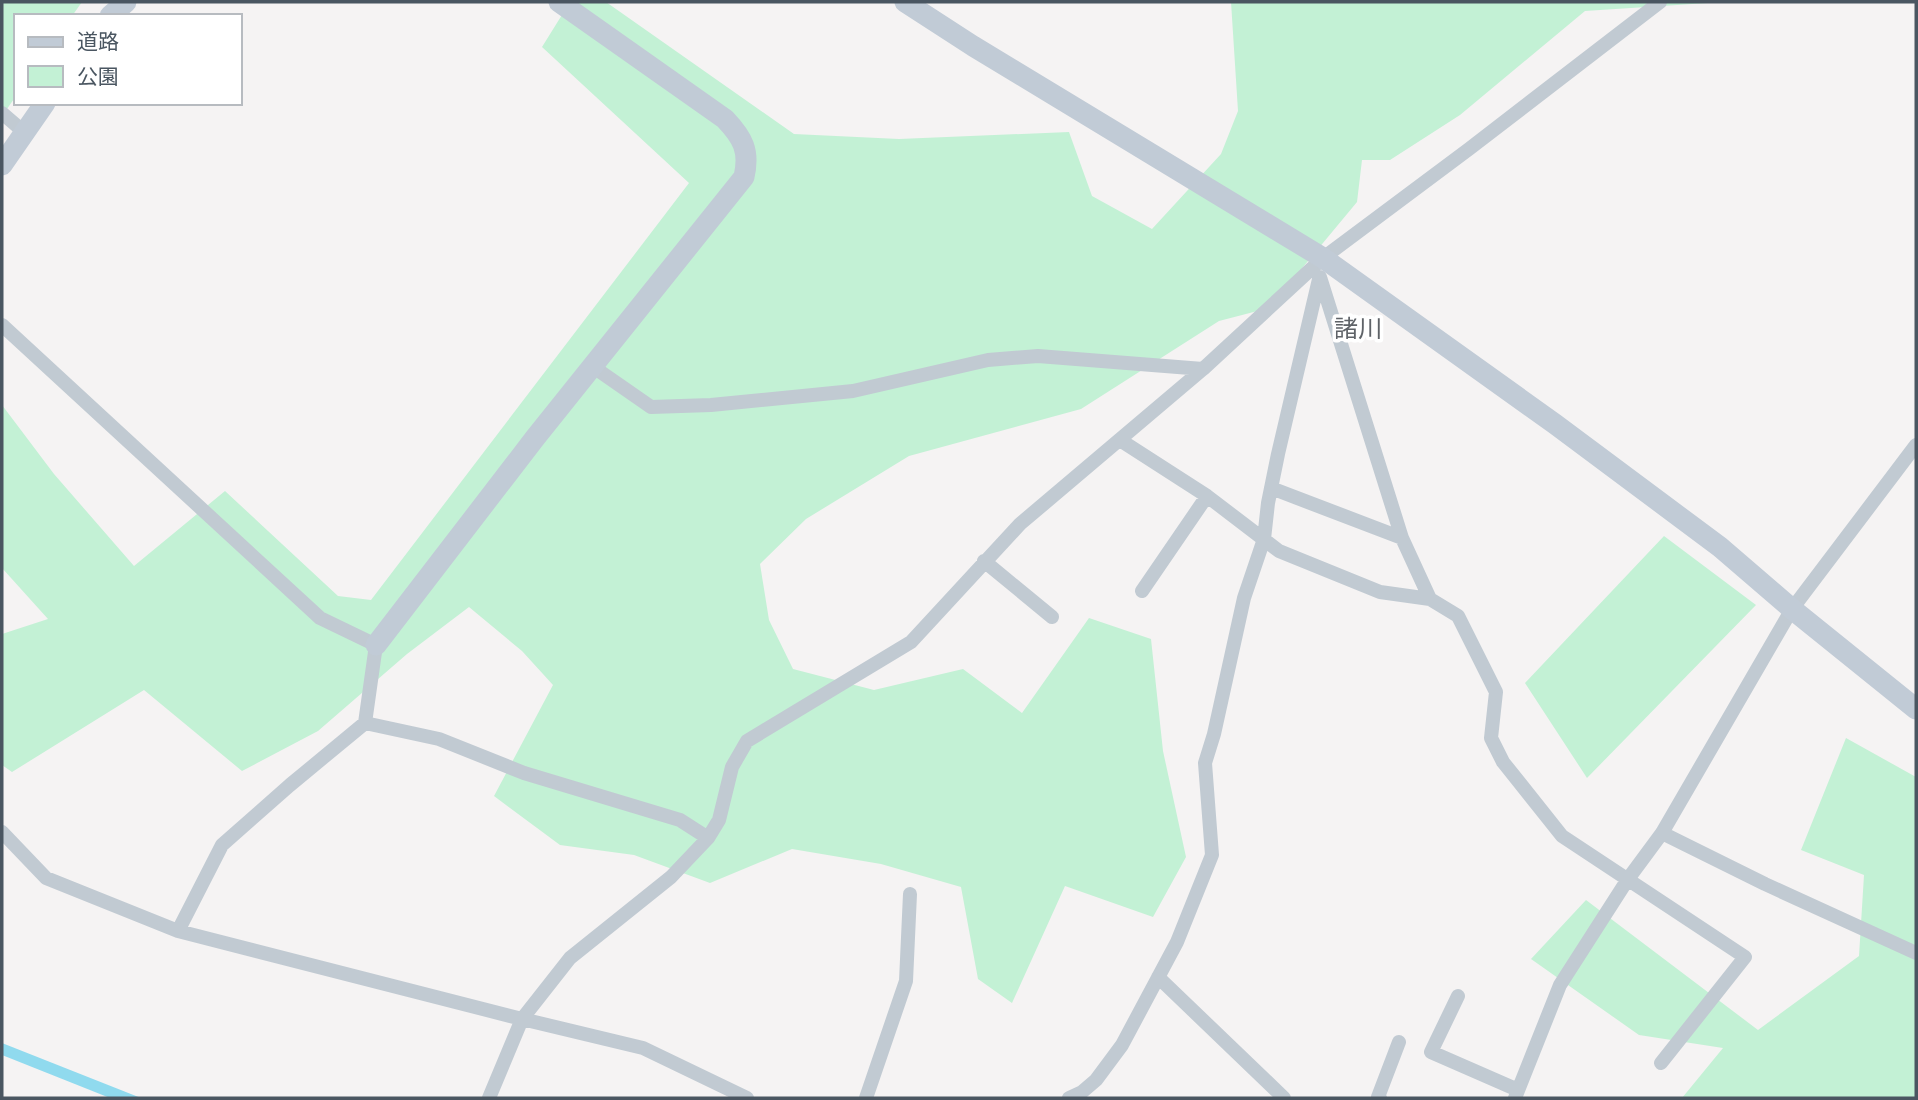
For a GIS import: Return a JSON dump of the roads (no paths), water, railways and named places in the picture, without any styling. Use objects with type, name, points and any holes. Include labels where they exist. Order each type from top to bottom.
[{"type":"street","points":[[112,14],[126,2]]},
{"type":"street","points":[[178,931],[222,845],[365,723],[376,645],[592,366],[744,177],[748,160],[740,135],[725,118],[559,2]]},
{"type":"street","points":[[905,2],[1321,267],[1555,424],[1720,547],[1916,709]]},
{"type":"street","points":[[489,1098],[522,1019],[570,958],[671,877],[708,838],[719,820],[732,767],[747,740],[911,642],[1020,524],[1321,267],[1660,2]]},
{"type":"street","points":[[2,165],[44,105]]},
{"type":"street","points":[[2,113],[24,132]]},
{"type":"street","points":[[1069,1098],[1096,1080],[1122,1045],[1177,942],[1212,855],[1205,763],[1244,598],[1264,539],[1271,488],[1321,267]]},
{"type":"street","points":[[1321,267],[1402,538],[1430,599]]},
{"type":"street","points":[[2,325],[320,618],[376,645]]},
{"type":"street","points":[[592,366],[651,407],[711,405],[853,391],[988,360],[1038,356],[1203,369]]},
{"type":"street","points":[[1120,440],[1207,496],[1279,551],[1380,592],[1430,599],[1458,616],[1496,692],[1491,738],[1503,762],[1562,836],[1745,957],[1661,1063]]},
{"type":"street","points":[[1458,996],[1431,1052],[1516,1094],[1560,985],[1628,879],[1662,833],[1792,609],[1916,445]]},
{"type":"street","points":[[1271,488],[1402,538]]},
{"type":"street","points":[[1142,591],[1207,496]]},
{"type":"street","points":[[984,561],[1052,617]]},
{"type":"street","points":[[365,723],[439,739],[524,773],[680,820],[708,838]]},
{"type":"street","points":[[2,832],[46,878],[178,931],[643,1048],[747,1098]]},
{"type":"street","points":[[1662,833],[1765,884],[1916,953]]},
{"type":"street","points":[[866,1098],[906,981],[910,894]]},
{"type":"street","points":[[1158,977],[1284,1098]]},
{"type":"street","points":[[1380,1098],[1378,1097],[1399,1042]]},
{"type":"water","points":[[2,1043],[141,1098],[110,1098],[2,1055]]},
{"type":"district","name":"諸川","points":[[1358,329]]}]
